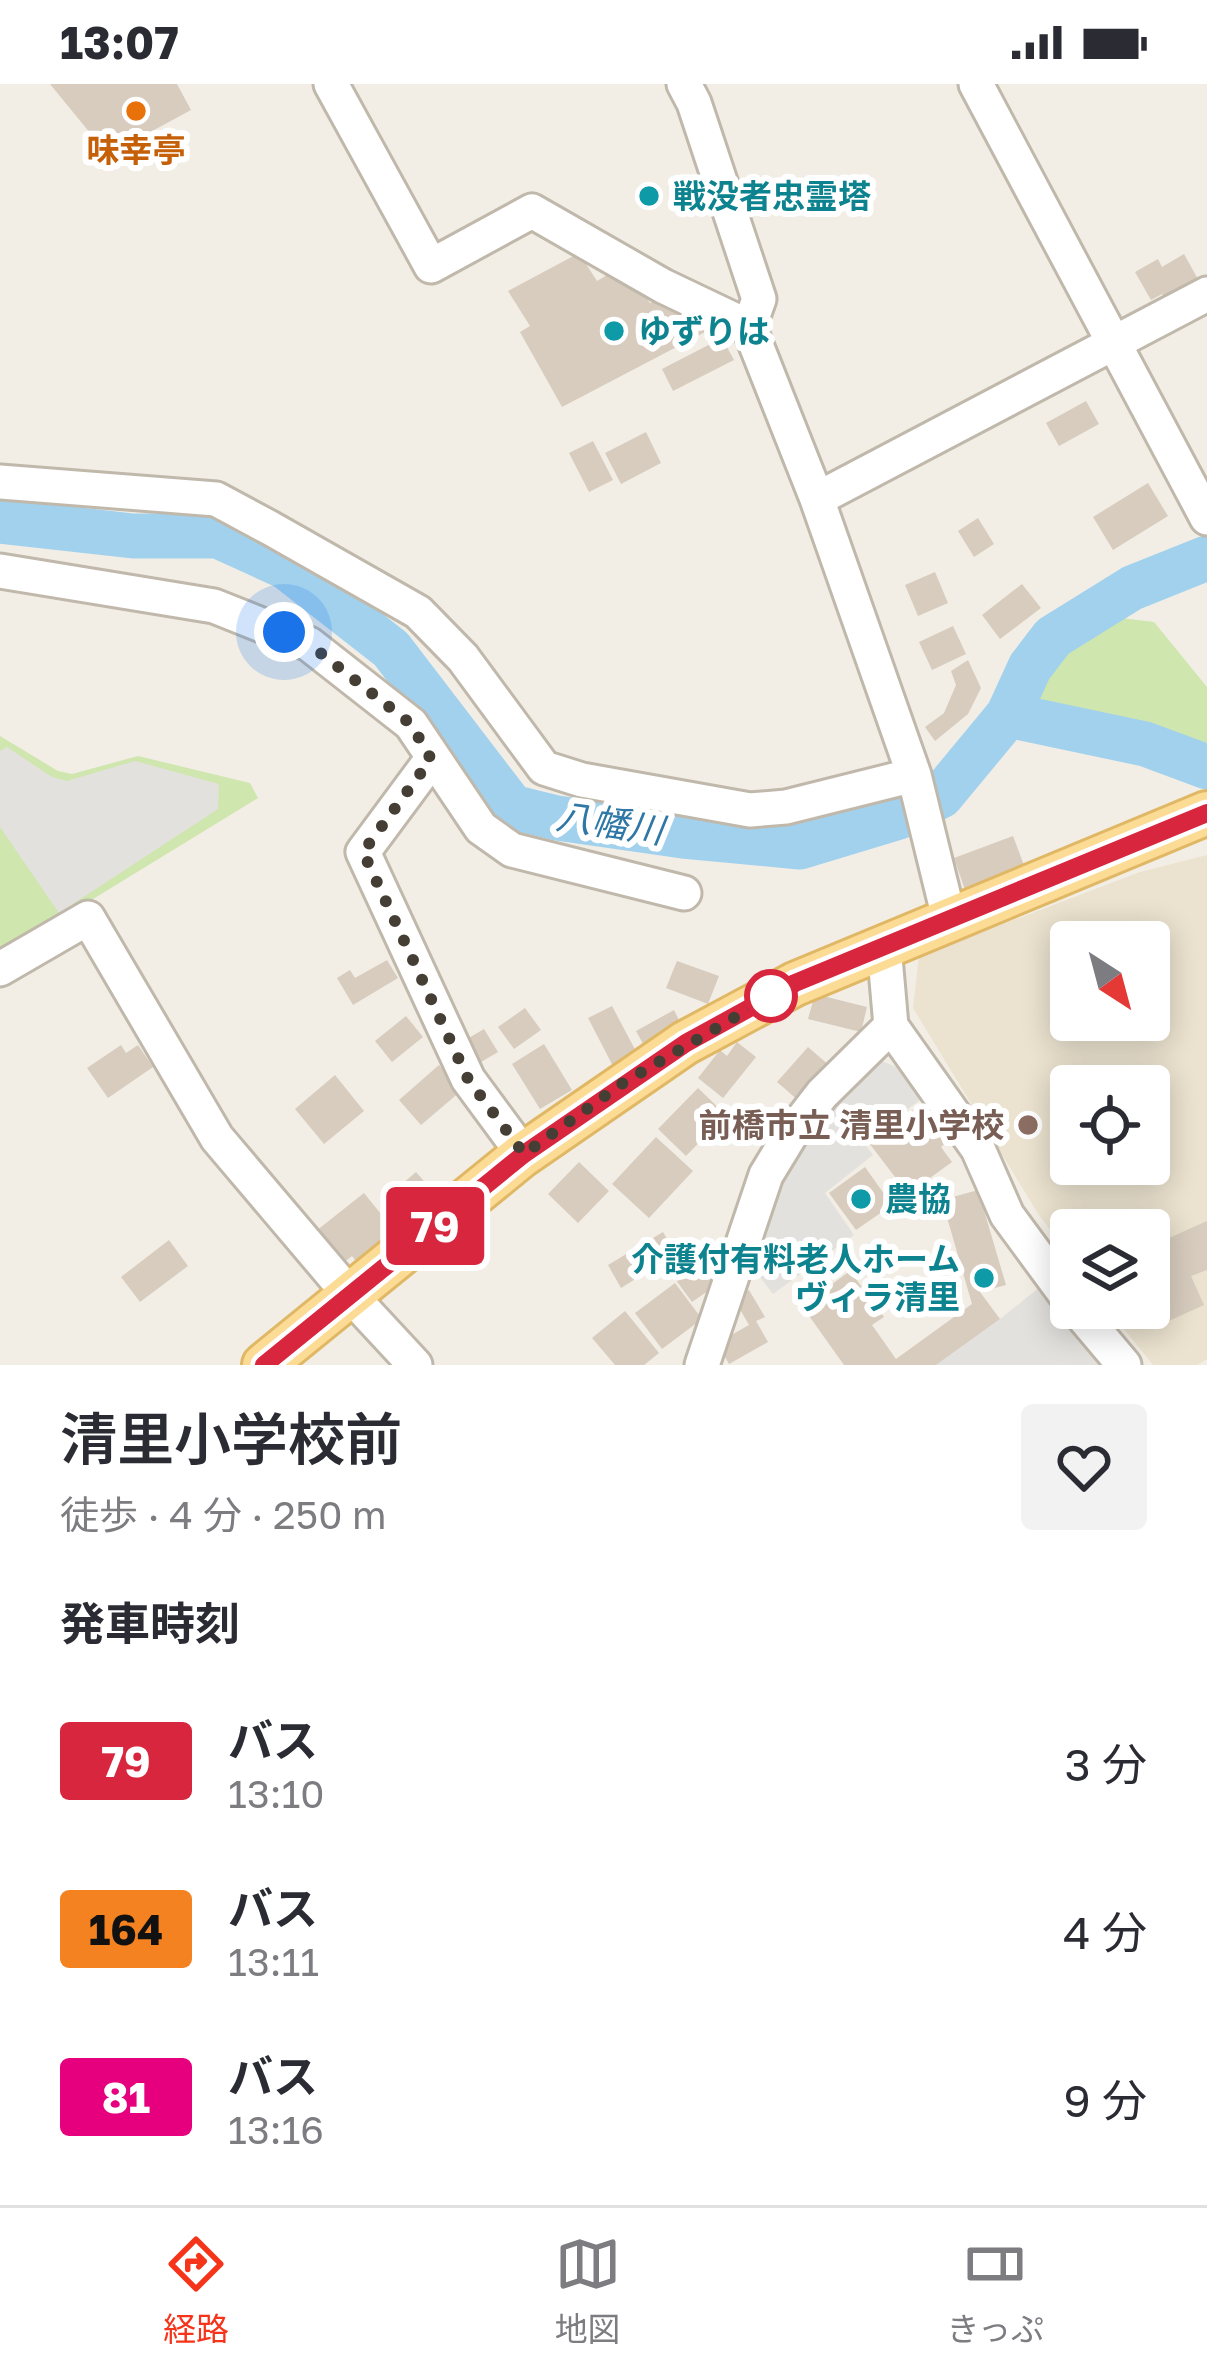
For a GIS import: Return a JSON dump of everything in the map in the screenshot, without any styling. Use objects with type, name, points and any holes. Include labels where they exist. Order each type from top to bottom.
[{"type":"main road","points":[[264,1365],[524,1154],[623,1083],[722,1022],[795,983],[1207,813]]},
{"type":"street","points":[[331,84],[430,266],[532,211],[663,286],[749,327]]},
{"type":"street","points":[[684,84],[759,299],[749,327],[817,499],[915,781],[949,918]]},
{"type":"street","points":[[976,84],[1207,518]]},
{"type":"street","points":[[817,499],[1207,294]]},
{"type":"street","points":[[0,482],[216,499],[270,527],[418,612],[463,658],[544,768],[582,780],[750,810],[915,781]]},
{"type":"street","points":[[0,571],[185,600],[260,621],[309,644],[411,724],[482,828],[512,850],[684,893]]},
{"type":"street","points":[[431,759],[363,852],[468,1079],[524,1154]]},
{"type":"street","points":[[0,969],[88,918],[217,1138],[416,1365]]},
{"type":"street","points":[[884,946],[891,1026],[978,1149],[1007,1215],[1050,1273]]},
{"type":"street","points":[[702,1365],[766,1175],[822,1094],[891,1026]]},
{"type":"street","points":[[1094,1329],[1124,1365]]},
{"type":"shaded area","points":[[7,747],[52,777],[67,781],[135,761],[219,784],[218,809],[59,913],[0,827],[0,751]]},
{"type":"shaded area","name":"前橋市立 清里小学校","points":[[1207,855],[1207,1359],[1197,1365],[1153,1365],[1124,1329],[1170,1329],[1170,1209],[1050,1209],[1050,1230],[913,1008],[919,956],[1140,872]]},
{"type":"shaded area","points":[[877,1059],[896,1067],[921,1099],[864,1143],[873,1155],[825,1193],[854,1235],[773,1294],[743,1255],[779,1174]]},
{"type":"shaded area","points":[[1040,1287],[1050,1299],[1050,1329],[1075,1329],[1105,1365],[936,1365]]},
{"type":"green space","points":[[1105,616],[1154,622],[1207,687],[1207,751],[1027,708],[1054,655]]},
{"type":"green space","points":[[0,736],[58,771],[72,774],[138,756],[250,783],[258,798],[0,956]]},
{"type":"building","points":[[50,84],[177,84],[191,110],[108,155]]},
{"type":"building","name":"ゆずりは","points":[[579,253],[597,281],[617,269],[635,279],[650,303],[664,296],[700,314],[709,330],[562,407],[520,332],[530,326],[508,291]]},
{"type":"building","points":[[1184,254],[1199,281],[1165,300],[1162,294],[1151,300],[1135,272],[1158,259],[1162,267]]},
{"type":"building","points":[[722,338],[734,360],[673,391],[662,369]]},
{"type":"building","points":[[1086,401],[1099,424],[1059,446],[1046,423]]},
{"type":"building","points":[[646,432],[661,463],[621,484],[605,453]]},
{"type":"building","points":[[593,441],[613,480],[589,492],[569,453]]},
{"type":"building","points":[[1148,483],[1168,516],[1113,550],[1093,517]]},
{"type":"building","points":[[978,518],[994,544],[974,557],[958,531]]},
{"type":"building","points":[[935,572],[948,603],[918,616],[905,585]]},
{"type":"building","points":[[1022,584],[1041,608],[1000,639],[982,615]]},
{"type":"building","points":[[953,626],[966,654],[932,670],[919,642]]},
{"type":"building","points":[[968,660],[981,688],[968,714],[935,741],[925,727],[944,713],[956,685],[951,671]]},
{"type":"building","points":[[1013,836],[1025,868],[965,890],[954,858]]},
{"type":"building","points":[[387,960],[398,978],[353,1005],[337,978],[350,970],[355,978]]},
{"type":"building","points":[[677,961],[719,976],[708,1004],[666,988]]},
{"type":"building","points":[[815,994],[867,1007],[861,1032],[808,1019]]},
{"type":"building","points":[[612,1006],[639,1057],[615,1070],[588,1018]]},
{"type":"building","points":[[525,1008],[541,1030],[514,1049],[498,1027]]},
{"type":"building","points":[[674,1010],[684,1030],[647,1051],[636,1031]]},
{"type":"building","points":[[406,1016],[423,1037],[392,1062],[375,1041]]},
{"type":"building","points":[[484,1029],[498,1052],[476,1065],[462,1042]]},
{"type":"building","points":[[737,1042],[756,1057],[723,1098],[698,1078],[720,1050],[727,1056]]},
{"type":"building","points":[[544,1044],[572,1090],[540,1109],[512,1064]]},
{"type":"building","points":[[121,1045],[126,1053],[138,1045],[153,1067],[108,1098],[87,1068]]},
{"type":"building","points":[[808,1047],[830,1066],[799,1101],[777,1082]]},
{"type":"building","points":[[439,1065],[461,1091],[421,1125],[399,1100]]},
{"type":"building","points":[[335,1075],[364,1111],[324,1144],[295,1109]]},
{"type":"building","points":[[698,1088],[726,1115],[686,1156],[658,1129]]},
{"type":"building","points":[[920,1105],[947,1142],[941,1147],[952,1162],[908,1194],[869,1143]]},
{"type":"building","points":[[656,1137],[693,1171],[649,1218],[612,1184]]},
{"type":"building","points":[[579,1162],[609,1191],[578,1223],[548,1194]]},
{"type":"building","name":"農協","points":[[865,1167],[892,1205],[856,1230],[829,1193]]},
{"type":"building","points":[[416,1172],[436,1195],[408,1219],[388,1196]]},
{"type":"building","name":"介護付有料老人ホーム ヴィラ清里","points":[[978,1190],[1006,1285],[980,1292],[1000,1319],[936,1365],[844,1365],[802,1306],[850,1271],[884,1317],[872,1325],[896,1359],[972,1304],[942,1200]]},
{"type":"building","points":[[364,1193],[389,1224],[381,1231],[390,1242],[360,1266],[352,1256],[342,1264],[316,1231]]},
{"type":"building","points":[[1207,1221],[1207,1270],[1191,1276],[1204,1305],[1170,1320],[1170,1238]]},
{"type":"building","points":[[663,1232],[676,1254],[621,1288],[608,1265]]},
{"type":"building","points":[[169,1240],[188,1266],[140,1302],[121,1277]]},
{"type":"building","points":[[706,1240],[722,1263],[713,1270],[721,1282],[692,1302],[667,1268]]},
{"type":"building","points":[[675,1283],[702,1319],[662,1349],[635,1313]]},
{"type":"building","points":[[749,1290],[765,1317],[756,1321],[768,1342],[729,1364],[717,1343],[749,1325],[734,1299]]},
{"type":"building","points":[[625,1311],[659,1353],[644,1365],[615,1365],[592,1338]]},
{"type":"waterway","name":"八幡川","points":[[0,521],[133,536],[218,536],[286,567],[391,649],[512,807],[683,836],[800,847],[899,817],[941,796],[1008,715],[1030,667],[1053,637],[1132,588],[1207,558]]},
{"type":"waterway","name":"八幡川","points":[[1008,715],[1145,744],[1207,767]]},
{"type":"bus line","name":"79","points":[[264,1365],[524,1154],[686,1043],[795,983],[1207,813]]},
{"type":"place","name":"味幸亭","points":[[136,111]]},
{"type":"place","name":"戦没者忠霊塔","points":[[649,196]]},
{"type":"place","name":"ゆずりは","points":[[614,331]]},
{"type":"place","name":"前橋市立 清里小学校","points":[[1028,1125]]},
{"type":"place","name":"農協","points":[[861,1199]]},
{"type":"place","name":"介護付有料老人ホーム ヴィラ清里","points":[[984,1278]]},
{"type":"route","points":[[284,632],[309,644],[411,724],[431,759],[363,852],[468,1079],[524,1154],[623,1083],[771,996]]}]
